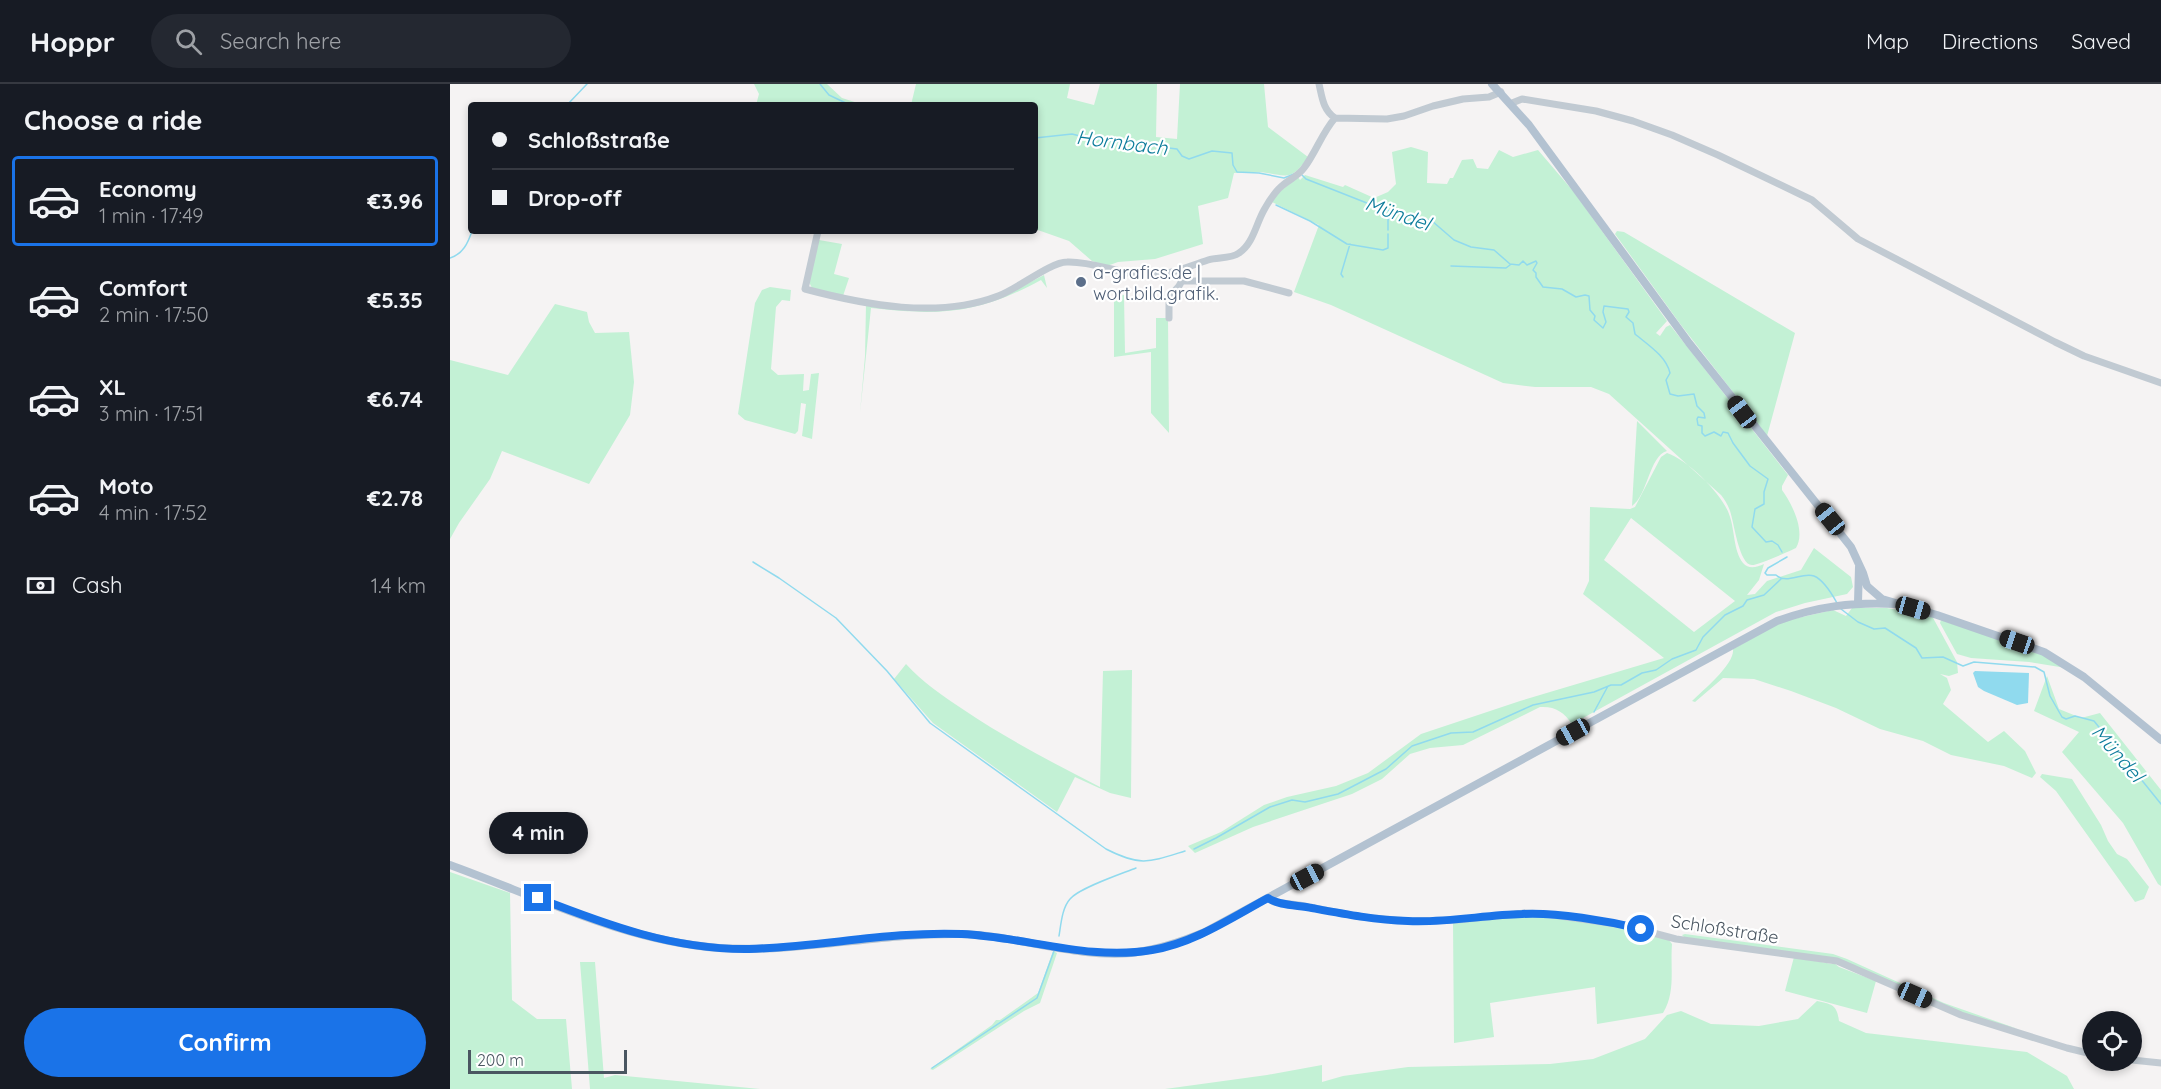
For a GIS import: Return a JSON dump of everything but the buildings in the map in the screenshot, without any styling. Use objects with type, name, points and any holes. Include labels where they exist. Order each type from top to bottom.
[{"type":"main road","points":[[1492,84],[1512,103],[1722,386],[1851,547],[1867,586],[1882,600],[1937,615],[2044,652],[2084,677],[2161,740]]},
{"type":"main road","points":[[1858,563],[1858,603]]},
{"type":"main road","points":[[1858,603],[1867,586]]},
{"type":"main road","points":[[450,865],[616,928],[664,941],[720,948],[768,948],[960,934],[1089,951],[1130,953],[1154,950],[1205,932],[1777,621],[1796,614],[1858,603],[1896,604]]},
{"type":"street","points":[[1319,84],[1324,104],[1329,114],[1335,118],[1387,119],[1404,116],[1433,105],[1489,97],[1501,92]]},
{"type":"street","points":[[1512,103],[1522,99],[1596,111],[1672,135],[1812,200],[1858,238],[2036,332],[2084,356],[2161,383]]},
{"type":"street","points":[[817,234],[805,289],[862,301],[914,307],[949,307],[976,303],[999,296],[1063,262],[1082,263],[1144,275],[1166,274],[1211,259],[1239,254],[1249,243],[1264,210],[1275,193],[1304,168],[1325,129],[1335,118]]},
{"type":"street","points":[[1169,318],[1169,297],[1183,281],[1182,270]]},
{"type":"street","points":[[1183,281],[1244,281],[1288,293]]},
{"type":"street","name":"Schloßstraße","points":[[1268,898],[1274,902],[1361,917],[1409,921],[1546,914],[1623,925],[1676,939],[1837,961],[1961,1015],[2082,1052]]},
{"type":"street","points":[[2142,1061],[2161,1063]]},
{"type":"green space","points":[[754,84],[827,84],[842,98],[855,102],[757,102],[759,94]]},
{"type":"green space","points":[[916,84],[1070,84],[1067,98],[1094,105],[1100,84],[1157,84],[1156,137],[1177,139],[1180,84],[1264,84],[1268,127],[1308,157],[1291,174],[1234,173],[1228,198],[1198,206],[1203,244],[1155,259],[1118,262],[1107,266],[1092,261],[1069,241],[1038,230],[1038,102],[912,102]]},
{"type":"green space","points":[[1411,147],[1428,152],[1427,183],[1447,184],[1450,178],[1453,178],[1462,160],[1473,159],[1477,168],[1488,169],[1499,150],[1513,157],[1538,150],[1573,191],[1667,321],[1656,333],[1660,336],[1670,325],[1788,475],[1782,490],[1799,526],[1799,541],[1796,548],[1752,565],[1747,563],[1740,551],[1729,509],[1721,495],[1609,394],[1591,387],[1535,387],[1503,383],[1331,305],[1294,292],[1319,225],[1272,202],[1277,194],[1298,177],[1300,180],[1305,175],[1343,187],[1345,185],[1374,198],[1388,192],[1396,184],[1392,152]]},
{"type":"green space","points":[[1617,231],[1624,232],[1795,333],[1767,436],[1681,325],[1615,234]]},
{"type":"green space","points":[[819,240],[842,244],[834,274],[849,278],[843,296],[813,290],[809,282]]},
{"type":"green space","points":[[1044,275],[1047,288],[1041,280],[998,300],[959,310],[918,312],[871,308],[860,413],[865,356],[866,304],[952,308],[1013,291]]},
{"type":"green space","points":[[770,287],[791,290],[790,301],[782,300],[776,307],[771,369],[778,375],[804,374],[803,391],[809,390],[811,374],[819,373],[812,439],[802,436],[806,404],[801,403],[798,431],[795,434],[745,420],[738,414],[755,303],[762,290]]},
{"type":"green space","points":[[1124,295],[1125,353],[1156,348],[1156,318],[1168,318],[1169,433],[1151,413],[1151,352],[1114,357],[1114,296]]},
{"type":"green space","points":[[555,304],[587,312],[595,333],[629,332],[634,382],[630,415],[589,484],[502,451],[490,479],[450,539],[450,360],[508,375]]},
{"type":"green space","points":[[1637,421],[1667,451],[1656,460],[1642,493],[1632,506]]},
{"type":"green space","points":[[1667,453],[1685,463],[1712,488],[1729,514],[1737,552],[1743,563],[1750,567],[1764,564],[1759,580],[1747,595],[1755,594],[1767,581],[1801,570],[1814,548],[1851,577],[1853,587],[1847,594],[1776,612],[1572,724],[1559,711],[1540,707],[1463,745],[1430,748],[1410,754],[1382,779],[1352,794],[1253,827],[1195,853],[1188,846],[1221,832],[1264,805],[1287,797],[1336,786],[1368,773],[1421,734],[1520,701],[1664,658],[1583,594],[1589,581],[1590,507],[1630,509],[1635,507],[1661,457]],"holes":[[[1631,518],[1735,601],[1694,632],[1604,560]]]},
{"type":"green space","points":[[1852,608],[1887,608],[1932,616],[1957,662],[1958,673],[1949,676],[1940,674],[1947,678],[1951,690],[1943,704],[1988,742],[2004,731],[2025,751],[2036,773],[2032,778],[2004,766],[1951,755],[1923,741],[1880,729],[1836,708],[1754,679],[1723,678],[1695,702],[1692,701],[1724,669],[1733,649],[1789,620],[1833,610],[1846,616]]},
{"type":"green space","points":[[1941,620],[2037,652],[2066,668],[2029,662],[1971,658],[1957,654],[1940,623]]},
{"type":"green space","points":[[906,664],[933,689],[980,721],[1100,787],[1103,671],[1132,670],[1131,798],[1110,793],[1075,777],[1057,812],[933,723],[894,679]]},
{"type":"green space","points":[[2047,676],[2059,709],[2081,718],[2100,713],[2161,790],[2161,886],[2123,823],[2062,752],[2079,732],[2034,711]]},
{"type":"green space","points":[[2042,774],[2072,779],[2117,854],[2127,859],[2149,887],[2144,899],[2135,902],[2056,791],[2040,777]]},
{"type":"green space","points":[[450,872],[510,893],[512,1000],[537,1019],[566,1019],[572,1089],[450,1089]]},
{"type":"green space","points":[[1508,916],[1588,923],[1668,939],[1672,944],[1672,980],[1670,997],[1663,1013],[1597,1024],[1595,987],[1490,1003],[1494,1037],[1454,1043],[1453,923]]},
{"type":"green space","points":[[1682,935],[1833,954],[1944,1003],[2018,1029],[1978,1019],[1835,958],[1763,950]]},
{"type":"green space","points":[[1053,951],[1057,953],[1040,1003],[933,1070],[930,1069],[996,1020],[1000,1020],[1038,993]]},
{"type":"green space","points":[[1794,957],[1834,963],[1876,981],[1867,1013],[1785,991]]},
{"type":"green space","points":[[580,962],[595,962],[604,1078],[615,1075],[760,1089],[590,1089]]},
{"type":"green space","points":[[1817,1001],[1833,1006],[1839,1021],[1866,1033],[2027,1052],[2067,1076],[2074,1089],[1165,1089],[1322,1065],[1322,1082],[1343,1076],[1408,1067],[1550,1064],[1593,1059],[1645,1039],[1667,1015],[1681,1011],[1711,1024],[1759,1026],[1798,1019]]},
{"type":"water","points":[[1975,671],[2029,673],[2028,703],[2017,705],[1984,691],[1978,687],[1973,673]]},
{"type":"waterway","points":[[570,102],[587,84]]},
{"type":"waterway","name":"Hornbach","points":[[820,84],[829,95],[844,102]]},
{"type":"waterway","name":"Hornbach","points":[[1038,138],[1072,134],[1177,149],[1182,156],[1189,159],[1212,151],[1232,153],[1233,165],[1237,172],[1284,178],[1294,174]]},
{"type":"waterway","name":"Mündel","points":[[1302,175],[1306,179],[1382,209],[1432,221],[1454,240],[1471,247],[1494,250],[1510,264],[1519,265],[1523,261],[1527,265],[1536,261],[1533,270],[1543,287],[1562,289],[1576,297],[1589,296],[1590,310],[1595,316],[1594,320],[1603,328],[1606,322],[1604,306],[1628,309],[1626,317],[1633,323],[1635,334],[1656,351],[1668,367],[1670,373],[1666,380],[1670,394],[1678,396],[1694,394],[1697,406],[1704,413],[1705,418],[1698,417],[1697,419],[1698,425],[1702,426],[1702,433],[1705,436],[1714,432],[1721,436],[1723,432],[1728,433],[1750,466],[1768,479],[1764,492],[1764,504],[1755,509],[1752,527],[1766,542],[1772,541],[1778,545],[1782,552]]},
{"type":"waterway","points":[[1276,205],[1310,221],[1347,244],[1383,250],[1388,248],[1388,234]]},
{"type":"waterway","points":[[1388,230],[1388,220],[1393,212]]},
{"type":"waterway","points":[[450,258],[464,248],[471,234]]},
{"type":"waterway","points":[[1343,277],[1341,274],[1350,244]]},
{"type":"waterway","points":[[1451,266],[1506,268],[1510,265]]},
{"type":"waterway","name":"Mündel","points":[[1787,557],[1768,568],[1765,573],[1785,579],[1814,576],[1824,584],[1837,603]]},
{"type":"waterway","points":[[753,562],[836,618],[887,671],[930,723],[1106,849],[1118,855],[1146,861],[1185,851]]},
{"type":"waterway","points":[[1194,849],[1270,807],[1292,800],[1305,802],[1338,794],[1386,769],[1412,746],[1451,733],[1473,732],[1533,705],[1594,692],[1611,685],[1621,685],[1642,673],[1656,670],[1672,659],[1696,650],[1703,637],[1725,615],[1743,606],[1747,600],[1764,595],[1781,579]]},
{"type":"waterway","name":"Mündel","points":[[1841,609],[1858,622],[1874,629],[1885,628],[1916,648],[1922,658],[1943,657],[1963,666],[1974,662],[2035,667],[2044,672],[2050,696],[2062,717],[2066,719],[2075,716],[2094,721],[2161,804]]},
{"type":"waterway","points":[[1594,712],[1608,686]]},
{"type":"waterway","points":[[1059,936],[1062,916],[1070,899],[1082,890],[1136,868]]},
{"type":"waterway","points":[[932,1068],[1037,998],[1054,951]]},
{"type":"place","name":"a-grafics.de | wort.bild.grafik.","points":[[1081,282]]},
{"type":"route","points":[[538,898],[616,928],[664,941],[748,949],[960,934],[1089,951],[1130,953],[1154,950],[1181,942],[1205,932],[1268,898],[1274,902],[1361,917],[1409,921],[1546,914],[1641,929]]}]
